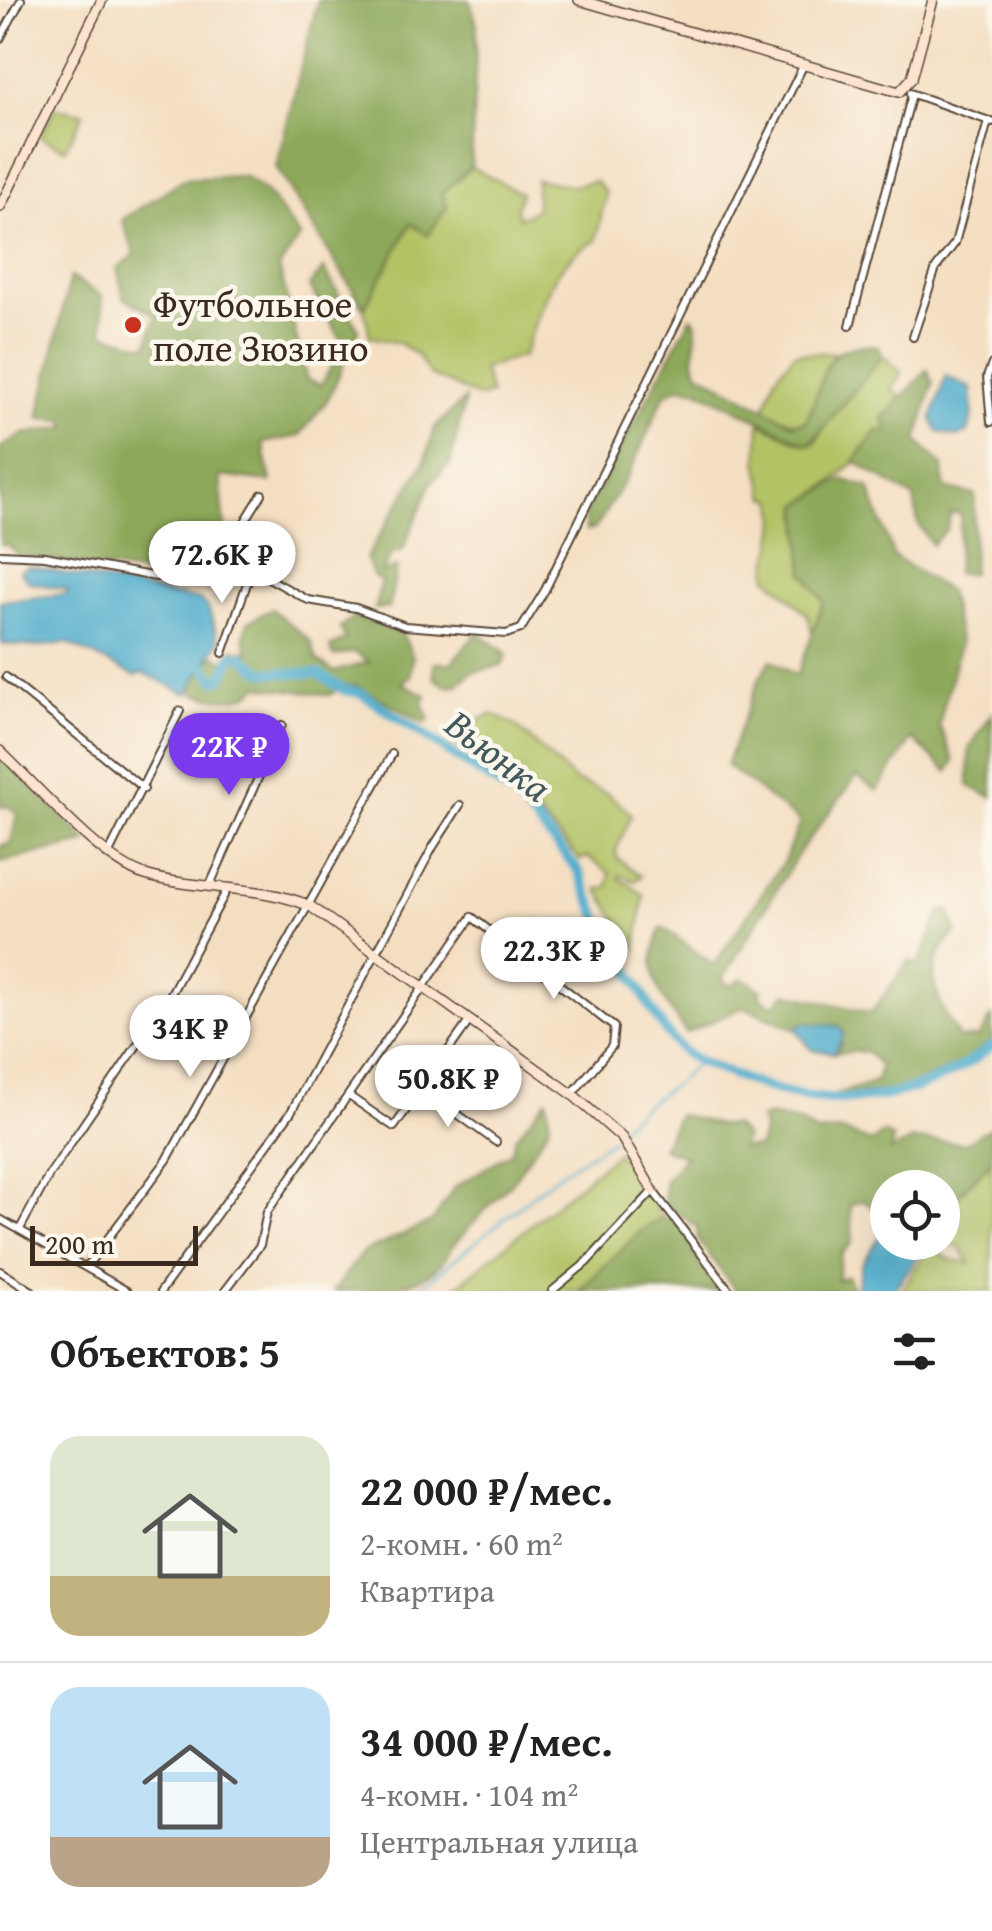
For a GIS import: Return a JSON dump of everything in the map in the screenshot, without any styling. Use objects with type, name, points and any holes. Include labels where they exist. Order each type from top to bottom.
[{"type":"street","points":[[0,39],[21,0]]},
{"type":"street","points":[[0,207],[102,0]]},
{"type":"street","points":[[579,0],[890,91],[909,92],[990,122],[956,243],[936,268],[913,337]]},
{"type":"street","points":[[850,326],[933,0]]},
{"type":"street","points":[[0,554],[59,558],[156,577],[233,552],[252,569],[308,600],[356,608],[405,626],[506,634],[521,630],[546,590],[804,64]]},
{"type":"street","points":[[991,422],[988,376],[992,364]]},
{"type":"street","points":[[222,554],[262,494]]},
{"type":"street","points":[[223,653],[252,569]]},
{"type":"street","points":[[6,678],[144,788]]},
{"type":"street","points":[[108,855],[180,711]]},
{"type":"street","points":[[209,887],[282,724]]},
{"type":"street","points":[[0,751],[108,855],[146,876],[280,896],[310,906],[424,984],[572,1094],[622,1138],[652,1191],[730,1291]]},
{"type":"street","points":[[87,1266],[167,1160],[392,754]]},
{"type":"street","points":[[160,1291],[291,1112],[340,1028],[376,951],[460,805]]},
{"type":"street","points":[[20,1229],[49,1175],[167,1001],[226,890]]},
{"type":"street","points":[[225,1291],[260,1245],[268,1212],[472,917],[614,1027],[612,1046],[572,1094]]},
{"type":"street","points":[[349,1096],[391,1128],[471,1019]]},
{"type":"street","points":[[422,1088],[496,1142]]},
{"type":"street","points":[[552,1291],[586,1262],[652,1191]]},
{"type":"street","points":[[0,1220],[126,1291]]},
{"type":"street","points":[[0,1271],[32,1291]]},
{"type":"green space","points":[[318,0],[470,0],[477,25],[471,167],[442,193],[447,207],[428,235],[411,224],[364,308],[276,167]]},
{"type":"green space","points":[[55,108],[84,113],[65,149],[40,137]]},
{"type":"green space","points":[[471,167],[521,193],[516,208],[519,218],[536,209],[536,179],[572,186],[595,181],[606,193],[596,241],[580,249],[557,274],[523,356],[482,369],[491,394],[480,398],[430,375],[417,355],[398,343],[370,337],[364,308],[411,223],[428,234],[442,193]]},
{"type":"green space","points":[[243,176],[266,192],[300,237],[279,267],[307,380],[321,385],[344,344],[309,286],[324,269],[359,330],[328,399],[299,436],[263,443],[271,482],[220,476],[225,531],[179,564],[146,574],[18,555],[8,545],[0,545],[0,448],[24,434],[67,427],[65,420],[39,418],[70,277],[102,296],[104,334],[147,346],[156,315],[124,298],[117,268],[135,255],[122,220],[184,179]]},
{"type":"green space","points":[[691,317],[697,324],[694,361],[699,372],[793,424],[806,421],[834,356],[844,349],[878,346],[883,356],[809,445],[696,389],[678,387],[664,396],[630,472],[595,529],[586,531],[584,516]]},
{"type":"green space","points":[[795,353],[834,353],[806,421],[799,424],[764,411],[775,377]]},
{"type":"green space","points":[[883,356],[902,373],[892,390],[902,398],[883,419],[890,430],[799,506],[804,572],[824,601],[812,633],[808,615],[767,576],[777,518],[774,499],[766,497],[758,462],[760,423],[801,443],[815,443],[833,413]]},
{"type":"green space","points":[[927,370],[933,383],[917,441],[943,466],[944,488],[975,495],[972,573],[956,573],[961,514],[951,513],[947,529],[932,545],[918,523],[914,498],[854,461],[877,431],[889,430],[883,419]]},
{"type":"green space","points":[[465,399],[450,464],[432,481],[403,550],[392,553],[382,572],[397,567],[389,608],[375,609],[381,581],[374,577],[366,558],[425,461],[434,428]]},
{"type":"green space","points":[[842,479],[869,488],[894,557],[948,591],[960,643],[939,725],[954,761],[948,772],[912,739],[877,791],[857,776],[800,851],[722,980],[731,986],[742,978],[762,990],[759,996],[774,1006],[786,993],[871,1013],[909,961],[919,964],[941,911],[950,911],[957,932],[945,945],[934,971],[938,997],[960,1039],[979,1037],[992,1017],[992,1041],[963,1062],[902,1090],[832,1096],[876,1081],[880,1066],[866,1051],[834,1053],[842,1043],[802,1023],[796,1029],[744,1007],[686,1033],[661,995],[653,958],[662,927],[714,965],[784,861],[800,822],[726,765],[760,677],[771,660],[797,676],[824,602],[804,573],[799,505]]},
{"type":"green space","points":[[272,609],[310,641],[317,660],[334,672],[369,662],[354,652],[334,656],[330,647],[346,639],[340,628],[355,617],[402,633],[413,657],[410,676],[402,683],[426,695],[423,704],[430,720],[424,723],[357,686],[344,686],[329,695],[258,686],[236,698],[193,693],[195,681],[213,655],[225,661],[233,649],[249,652],[244,638],[248,622]]},
{"type":"green space","points":[[478,632],[507,654],[502,666],[472,672],[458,685],[446,686],[434,678],[434,663],[451,663]]},
{"type":"green space","points":[[992,713],[992,797],[969,786],[969,749]]},
{"type":"green space","points":[[493,714],[516,726],[575,781],[607,793],[632,814],[616,850],[617,858],[641,876],[635,881],[621,875],[619,878],[644,895],[636,950],[598,889],[608,887],[610,873],[587,857],[580,860],[540,816],[518,783],[450,740],[464,725]]},
{"type":"green space","points":[[0,756],[85,843],[0,862],[0,846],[11,842],[17,813],[8,806],[0,807]]},
{"type":"green space","points":[[547,1099],[550,1125],[515,1178],[431,1272],[385,1289],[333,1291],[362,1253],[433,1221],[454,1188],[511,1152],[516,1136]]},
{"type":"green space","points":[[678,1115],[734,1125],[745,1137],[742,1148],[759,1147],[764,1127],[760,1120],[769,1116],[798,1122],[817,1133],[841,1131],[872,1142],[884,1133],[893,1139],[891,1151],[912,1140],[965,1143],[992,1127],[992,1161],[960,1193],[960,1170],[870,1170],[870,1206],[863,1200],[850,1205],[853,1242],[841,1254],[837,1280],[847,1276],[853,1291],[736,1291],[698,1240],[697,1227],[665,1202],[664,1182],[685,1156],[662,1148]]},
{"type":"green space","points":[[618,1152],[663,1217],[640,1232],[579,1291],[451,1291]]},
{"type":"green space","points":[[992,1161],[992,1291],[901,1291],[921,1260],[970,1263],[960,1248],[960,1193]]},
{"type":"green space","points":[[663,1217],[688,1228],[694,1256],[721,1291],[579,1291],[640,1232]]},
{"type":"water","points":[[946,376],[971,388],[973,415],[968,432],[957,437],[938,432],[932,419]]},
{"type":"water","points":[[28,566],[200,600],[208,607],[219,641],[187,694],[144,673],[135,676],[67,643],[36,647],[2,644],[0,601],[66,594],[68,590],[29,582],[20,571]]},
{"type":"water","points":[[802,1023],[839,1026],[844,1034],[834,1053],[811,1049],[796,1029]]},
{"type":"water","points":[[870,1252],[870,1260],[915,1260],[893,1291],[856,1291],[861,1266]]},
{"type":"waterway","name":"Вьюнка","points":[[198,657],[215,680],[222,678],[233,655],[240,655],[263,672],[319,674],[344,690],[361,693],[515,796],[578,870],[600,921],[614,938],[614,950],[663,1028],[683,1051],[699,1061],[765,1087],[799,1095],[866,1098],[899,1093],[931,1082],[992,1046]]},
{"type":"waterway","points":[[619,1130],[681,1079],[699,1059]]},
{"type":"waterway","points":[[416,1291],[560,1173],[616,1137]]},
{"type":"place","name":"Футбольное поле Зюзино","points":[[133,325]]}]
